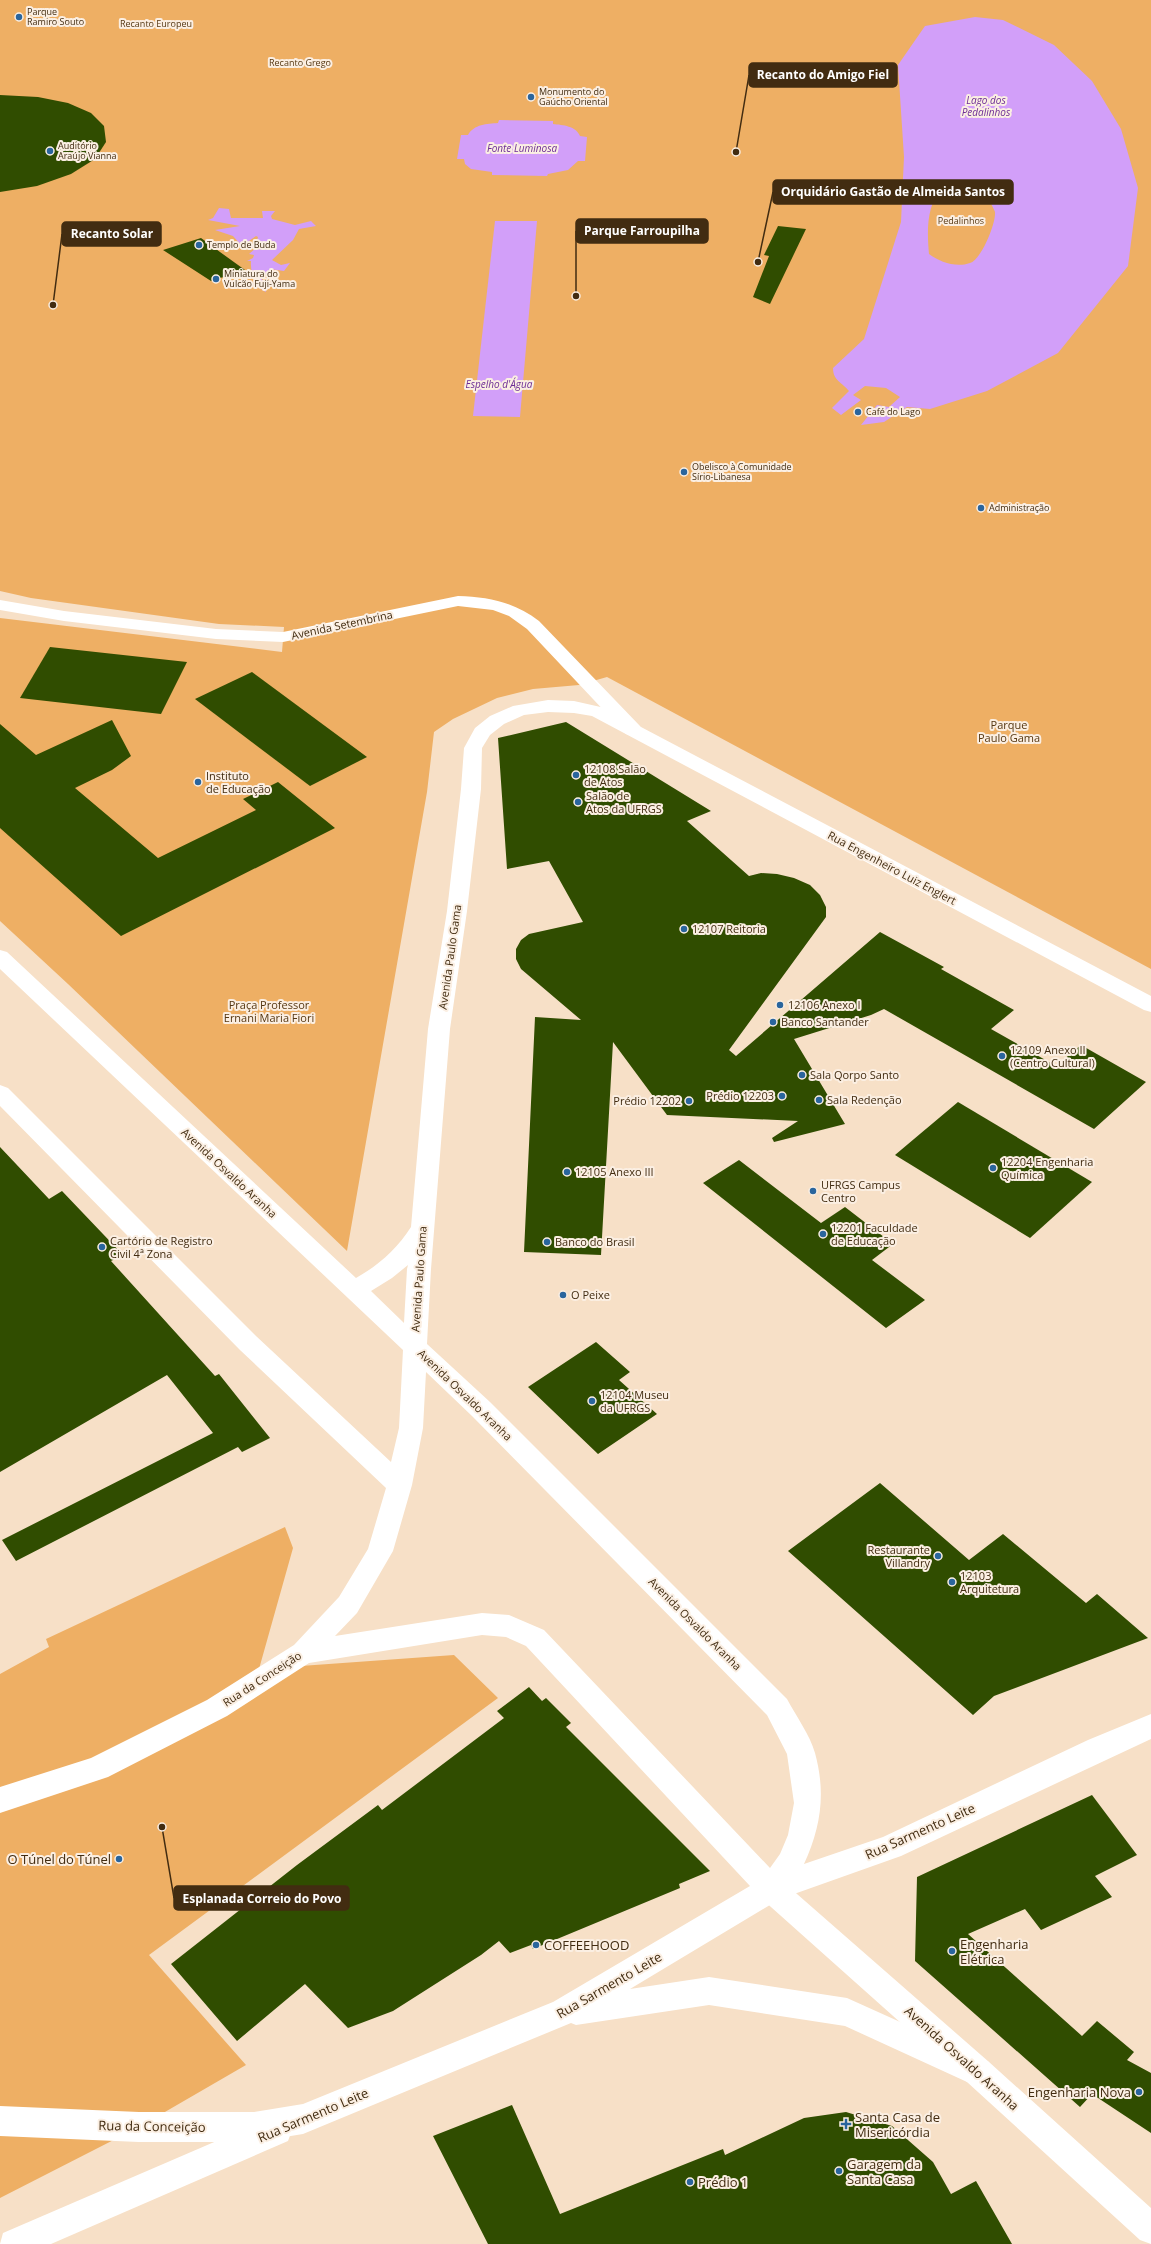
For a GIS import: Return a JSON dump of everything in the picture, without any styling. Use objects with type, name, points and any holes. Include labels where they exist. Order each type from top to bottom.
[{"type":"main road","name":"Avenida Setembrina","points":[[0,605],[64,616],[216,634],[283,637],[458,601],[481,601],[502,605],[520,614],[532,625],[633,730]]},
{"type":"main road","name":"Avenida Paulo Gama","points":[[415,1346],[422,1228],[440,1029],[457,911],[471,789],[473,748],[482,732],[497,720],[520,710],[548,706],[574,707],[598,712],[633,730]]},
{"type":"main road","name":"Rua Engenheiro Luiz Englert","points":[[633,730],[1151,1005]]},
{"type":"main road","name":"Avenida Osvaldo Aranha","points":[[0,957],[481,1409],[778,1707],[802,1753],[808,1803],[802,1835],[790,1862],[771,1889]]},
{"type":"main road","points":[[0,1093],[248,1343],[399,1485]]},
{"type":"main road","points":[[353,1290],[394,1265],[413,1245],[422,1228]]},
{"type":"main road","name":"Rua da Conceição","points":[[0,1800],[98,1768],[217,1708],[303,1653],[348,1605],[380,1551],[399,1485],[411,1428],[415,1346]]},
{"type":"main road","name":"Avenida Osvaldo Aranha","points":[[303,1653],[482,1624],[509,1626],[535,1638],[771,1889],[978,2072],[1151,2229]]},
{"type":"main road","name":"Rua Sarmento Leite","points":[[14,2244],[303,2119],[564,2012],[771,1889],[891,1847],[1098,1749],[1151,1726]]},
{"type":"main road","points":[[564,2012],[709,1991],[847,2012],[978,2072]]},
{"type":"main road","name":"Rua da Conceição","points":[[0,2121],[138,2127],[254,2127],[303,2119]]},
{"type":"green space","points":[[0,0],[1151,0],[1151,969],[607,677],[579,685],[533,689],[497,698],[453,719],[434,732],[427,792],[347,1251],[68,984],[0,921],[0,618],[282,652],[284,627],[219,624],[31,598],[0,591]]},
{"type":"green space","points":[[285,1527],[293,1548],[259,1669],[454,1655],[498,1698],[149,1955],[246,2065],[139,2127],[0,2198],[0,1674],[49,1647],[46,1639]]},
{"type":"water","name":"Lago dos Pedalinhos","points":[[975,17],[1003,20],[1054,45],[1092,81],[1121,129],[1138,188],[1128,266],[1058,353],[987,391],[930,409],[907,407],[884,422],[861,425],[877,405],[889,407],[900,397],[886,388],[865,386],[853,395],[861,400],[841,415],[832,408],[849,391],[836,379],[833,368],[864,339],[901,222],[904,157],[898,65],[925,26]],"holes":[[[961,186],[978,190],[984,194],[995,212],[995,218],[987,241],[979,255],[970,263],[959,265],[943,262],[929,254],[928,228],[933,202],[937,194],[943,187]]]},
{"type":"water","name":"Fonte Luminosa","points":[[499,120],[553,121],[553,124],[572,128],[576,130],[580,136],[587,137],[585,161],[578,161],[568,170],[548,174],[547,176],[492,175],[492,172],[471,169],[465,164],[464,159],[457,159],[461,135],[468,135],[477,127],[485,124],[498,123]]},
{"type":"water","points":[[219,208],[229,209],[231,218],[263,218],[262,211],[275,211],[271,216],[272,219],[295,225],[311,221],[316,226],[299,229],[293,240],[272,260],[281,265],[290,263],[284,271],[270,269],[262,279],[266,292],[256,283],[251,270],[251,261],[247,261],[253,258],[254,255],[249,254],[256,248],[250,247],[256,243],[258,237],[256,236],[242,246],[233,236],[215,230],[240,226],[208,220],[213,218]]},
{"type":"water","name":"Espelho d'Água","points":[[495,221],[537,221],[520,417],[473,416]]},
{"type":"building","name":"Auditório Araújo Vianna","points":[[0,95],[38,97],[68,103],[91,113],[104,126],[106,142],[95,159],[71,174],[37,186],[0,192]]},
{"type":"building","points":[[778,226],[806,229],[770,304],[753,297],[769,256],[764,255]]},
{"type":"building","points":[[201,238],[245,270],[211,281],[163,250]]},
{"type":"building","points":[[50,647],[187,662],[161,714],[20,698]]},
{"type":"building","points":[[252,672],[367,757],[310,786],[195,699]]},
{"type":"building","points":[[112,720],[131,756],[112,770],[75,788],[158,858],[256,810],[243,799],[278,782],[335,828],[121,936],[0,828],[0,724],[36,755]]},
{"type":"building","points":[[566,722],[711,811],[687,821],[749,876],[761,873],[777,874],[794,878],[810,885],[820,895],[826,907],[826,917],[729,1050],[736,1056],[880,932],[944,967],[941,969],[1014,1010],[991,1029],[1056,1066],[1081,1045],[1146,1082],[1094,1129],[884,1009],[871,1015],[794,1039],[845,1124],[774,1142],[772,1138],[798,1121],[667,1115],[613,1042],[601,1255],[524,1252],[535,1017],[581,1020],[521,969],[516,959],[516,949],[521,940],[529,934],[583,922],[549,861],[507,869],[498,738]]},
{"type":"building","name":"12204 Engenharia Química","points":[[958,1102],[1092,1182],[1030,1238],[895,1155]]},
{"type":"building","points":[[0,1147],[49,1199],[62,1191],[123,1255],[111,1261],[215,1376],[219,1374],[270,1438],[242,1452],[238,1447],[16,1561],[2,1540],[213,1433],[167,1375],[0,1472]]},
{"type":"building","name":"12201 Faculdade de Educação","points":[[739,1160],[821,1223],[845,1207],[893,1244],[872,1260],[925,1300],[886,1328],[703,1183]]},
{"type":"building","name":"12104 Museu da UFRGS","points":[[596,1342],[630,1372],[619,1380],[657,1414],[598,1454],[528,1387]]},
{"type":"building","name":"12103 Arquitetura","points":[[880,1483],[969,1560],[1003,1534],[1086,1603],[1097,1594],[1148,1638],[994,1696],[973,1715],[788,1551]]},
{"type":"building","points":[[529,1687],[542,1701],[546,1698],[571,1723],[566,1727],[710,1871],[679,1884],[680,1888],[533,1949],[531,1945],[510,1953],[499,1941],[481,1955],[393,2011],[348,2028],[305,1984],[237,2041],[171,1964],[297,1865],[378,1805],[382,1810],[504,1718],[497,1711]]},
{"type":"building","name":"Engenharia Elétrica","points":[[1092,1795],[1137,1855],[1095,1876],[1112,1897],[1041,1930],[1025,1909],[968,1934],[1082,2036],[1097,2021],[1134,2052],[1127,2060],[1151,2073],[1151,2133],[1092,2094],[1080,2107],[915,1961],[917,1877]]},
{"type":"building","points":[[512,2105],[560,2214],[723,2149],[725,2155],[804,2118],[846,2112],[892,2126],[933,2162],[951,2194],[976,2181],[1012,2244],[488,2244],[433,2136]]},
{"type":"place","name":"Parque Ramiro Souto","points":[[19,17]]},
{"type":"place","name":"Monumento do Gaúcho Oriental","points":[[531,97]]},
{"type":"place","name":"Auditório Araújo Vianna","points":[[50,151]]},
{"type":"place","name":"Recanto do Amigo Fiel","points":[[736,152]]},
{"type":"place","name":"Templo de Buda","points":[[199,245]]},
{"type":"place","name":"Orquidário Gastão de Almeida Santos","points":[[758,262]]},
{"type":"place","name":"Miniatura do Vulcão Fuji-Yama","points":[[216,279]]},
{"type":"place","name":"Parque Farroupilha","points":[[576,296]]},
{"type":"place","name":"Recanto Solar","points":[[53,305]]},
{"type":"place","name":"Café do Lago","points":[[858,412]]},
{"type":"place","name":"Obelisco à Comunidade Sírio-Libanesa","points":[[684,472]]},
{"type":"place","name":"Administração","points":[[981,508]]},
{"type":"place","name":"12108 Salão de Atos","points":[[576,775]]},
{"type":"place","name":"Instituto de Educação","points":[[198,782]]},
{"type":"place","name":"Salão de Atos da UFRGS","points":[[578,802]]},
{"type":"place","name":"12107 Reitoria","points":[[684,929]]},
{"type":"place","name":"12106 Anexo I","points":[[780,1005]]},
{"type":"place","name":"Banco Santander","points":[[773,1022]]},
{"type":"place","name":"12109 Anexo II (Centro Cultural)","points":[[1002,1056]]},
{"type":"place","name":"Sala Qorpo Santo","points":[[802,1075]]},
{"type":"place","name":"Prédio 12203","points":[[782,1096]]},
{"type":"place","name":"Sala Redenção","points":[[819,1100]]},
{"type":"place","name":"Prédio 12202","points":[[689,1101]]},
{"type":"place","name":"12204 Engenharia Química","points":[[993,1168]]},
{"type":"place","name":"12105 Anexo III","points":[[567,1172]]},
{"type":"place","name":"UFRGS Campus Centro","points":[[813,1191]]},
{"type":"place","name":"12201 Faculdade de Educação","points":[[823,1234]]},
{"type":"place","name":"Banco do Brasil","points":[[547,1242]]},
{"type":"place","name":"Cartório de Registro Civil 4ª Zona","points":[[102,1247]]},
{"type":"place","name":"O Peixe","points":[[563,1295]]},
{"type":"place","name":"12104 Museu da UFRGS","points":[[592,1401]]},
{"type":"place","name":"Restaurante Villandry","points":[[938,1556]]},
{"type":"place","name":"12103 Arquitetura","points":[[952,1582]]},
{"type":"place","name":"Esplanada Correio do Povo","points":[[162,1827]]},
{"type":"place","name":"O Túnel do Túnel","points":[[119,1859]]},
{"type":"place","name":"COFFEEHOOD","points":[[536,1945]]},
{"type":"place","name":"Engenharia Elétrica","points":[[952,1951]]},
{"type":"place","name":"Engenharia Nova","points":[[1139,2092]]},
{"type":"place","name":"Santa Casa de Misericórdia","points":[[846,2124]]},
{"type":"place","name":"Garagem da Santa Casa","points":[[839,2171]]},
{"type":"place","name":"Prédio 1","points":[[690,2182]]},
{"type":"park label","name":"Recanto Europeu","points":[[156,24]]},
{"type":"park label","name":"Recanto Grego","points":[[300,63]]},
{"type":"park label","name":"Pedalinhos","points":[[961,221]]},
{"type":"park label","name":"Parque Paulo Gama","points":[[1009,731]]},
{"type":"park label","name":"Praça Professor Ernani Maria Fiori","points":[[269,1011]]}]
